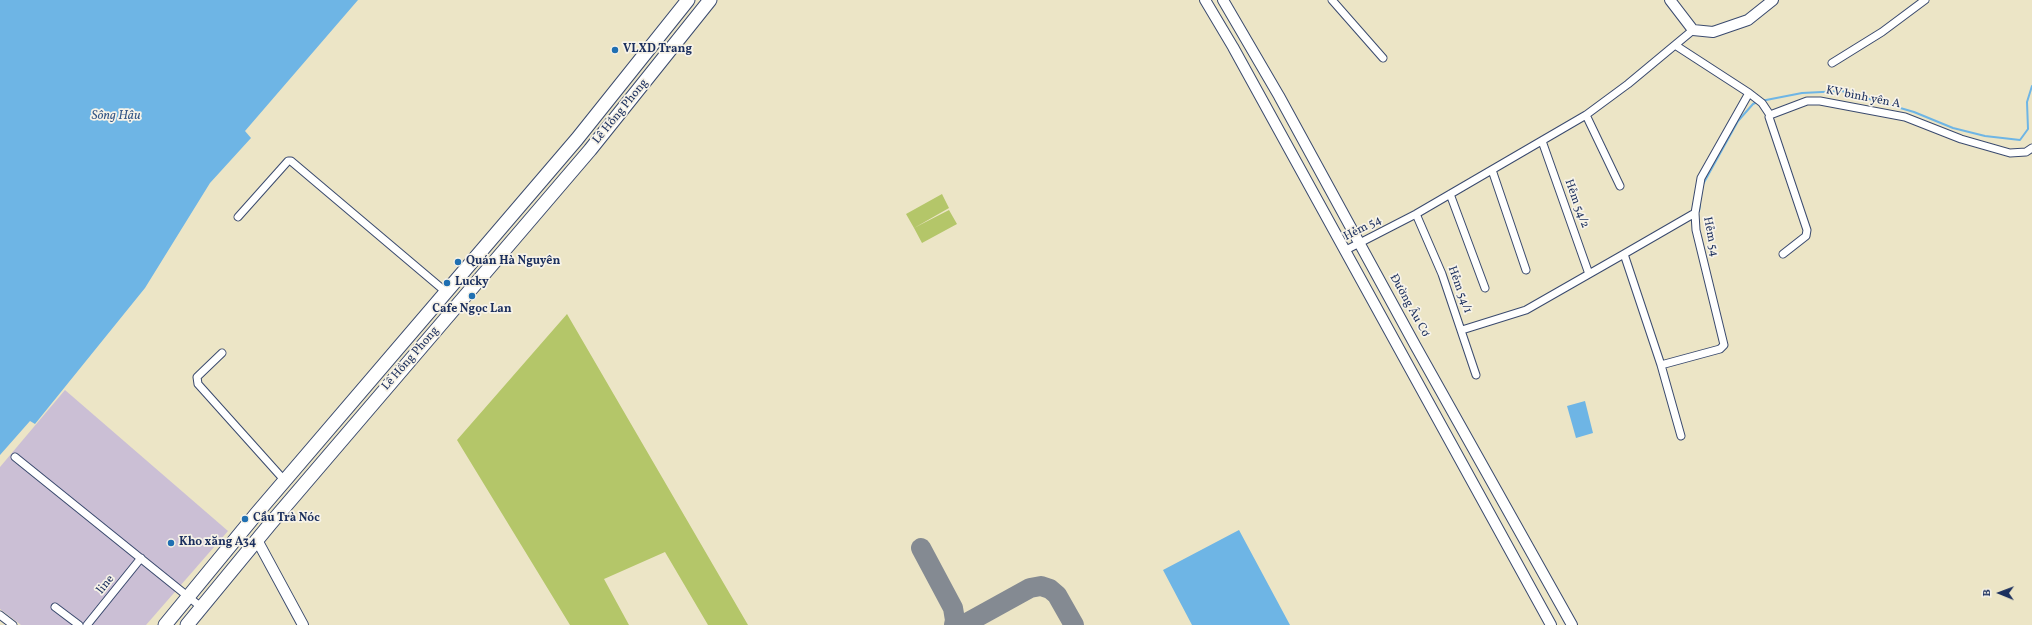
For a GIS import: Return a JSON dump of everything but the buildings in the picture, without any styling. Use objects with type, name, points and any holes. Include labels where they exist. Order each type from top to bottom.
[{"type":"highway","name":"Lê Hồng Phong","points":[[165,625],[257,513],[577,139],[688,0]]},
{"type":"highway","name":"Lê Hồng Phong","points":[[187,625],[256,540],[590,150],[710,0]]},
{"type":"highway","points":[[257,513],[271,523]]},
{"type":"street","points":[[1206,0],[1551,625]]},
{"type":"street","name":"Đường Âu Cơ","points":[[1223,0],[1260,63],[1572,625]]},
{"type":"street","points":[[1332,0],[1383,58]]},
{"type":"street","points":[[1670,0],[1694,30],[1712,32],[1748,20],[1773,0]]},
{"type":"street","points":[[1832,63],[1882,32],[1925,0]]},
{"type":"street","name":"Hẻm 54","points":[[1344,251],[1416,214],[1586,115],[1628,84],[1694,30]]},
{"type":"street","points":[[1675,45],[1749,92],[1761,101],[1770,115],[1769,117],[1807,230],[1806,236],[1783,254]]},
{"type":"street","points":[[1246,71],[1260,63]]},
{"type":"street","name":"Hẻm 54","points":[[1661,365],[1720,349],[1724,344],[1696,230],[1695,213],[1702,178],[1749,92]]},
{"type":"street","name":"KV bình yên A","points":[[1770,115],[1807,101],[1820,101],[1898,115],[1961,139],[2010,153],[2026,152],[2032,148]]},
{"type":"street","points":[[1586,115],[1620,186]]},
{"type":"street","name":"Hẻm 54/2","points":[[1542,141],[1589,274]]},
{"type":"street","points":[[238,217],[288,161],[291,161],[446,292]]},
{"type":"street","points":[[1492,170],[1526,270]]},
{"type":"street","points":[[1450,194],[1486,288]]},
{"type":"street","points":[[1462,330],[1526,310],[1695,213]]},
{"type":"street","name":"Hẻm 54/1","points":[[1416,214],[1442,274],[1476,375]]},
{"type":"street","points":[[1624,254],[1661,365],[1681,436]]},
{"type":"street","points":[[222,353],[197,378],[198,384],[285,481]]},
{"type":"street","points":[[15,457],[201,607]]},
{"type":"street","points":[[256,540],[303,625]]},
{"type":"street","name":"line","points":[[87,625],[141,558]]},
{"type":"street","points":[[55,607],[79,625]]},
{"type":"street","points":[[0,615],[13,625]]},
{"type":"shaded area","points":[[65,390],[228,531],[146,625],[21,625],[0,609],[0,467]]},
{"type":"green space","points":[[942,194],[949,208],[914,228],[906,214]]},
{"type":"green space","points":[[949,210],[957,224],[922,243],[914,228]]},
{"type":"green space","points":[[567,314],[748,625],[708,625],[665,552],[604,579],[629,625],[570,625],[457,440]]},
{"type":"water","name":"Sông Hậu","points":[[0,0],[358,0],[245,131],[251,138],[210,183],[145,288],[35,424],[30,421],[0,455]]},
{"type":"water","points":[[1585,401],[1593,433],[1576,438],[1567,406]]},
{"type":"water","points":[[1239,530],[1290,625],[1192,625],[1163,570]]},
{"type":"waterway","points":[[1761,101],[1802,93],[1842,91],[1914,112],[1953,128],[1985,136],[2020,140],[2028,129],[2027,102],[2032,86]]},
{"type":"waterway","points":[[1702,186],[1738,121],[1753,104],[1757,102]]},
{"type":"waterway","points":[[1699,211],[1700,205]]},
{"type":"taxiway","points":[[921,548],[953,608],[955,620],[954,625]]},
{"type":"taxiway","points":[[963,625],[1030,588],[1041,586],[1050,589],[1057,595],[1074,625]]},
{"type":"place","name":"VLXD Trang","points":[[615,50]]},
{"type":"place","name":"Quán Hà Nguyên","points":[[458,262]]},
{"type":"place","name":"Lucky","points":[[447,283]]},
{"type":"place","name":"Cafe Ngọc Lan","points":[[472,296]]},
{"type":"place","name":"Cầu Trà Nóc","points":[[245,519]]},
{"type":"place","name":"Kho xăng A34","points":[[171,543]]}]
